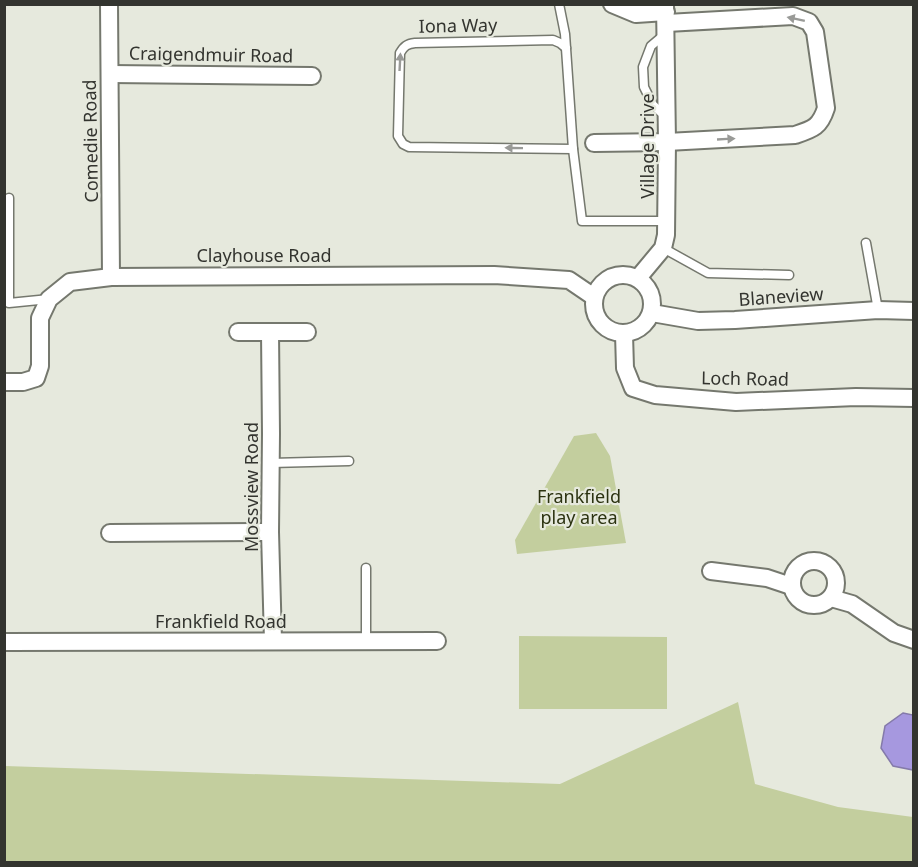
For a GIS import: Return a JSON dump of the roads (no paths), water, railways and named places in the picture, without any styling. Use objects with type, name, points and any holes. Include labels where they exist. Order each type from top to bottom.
[{"type":"street","name":"Comedie Road","points":[[109,4],[111,277]]},
{"type":"street","points":[[594,143],[667,142],[795,135],[815,128],[823,118],[826,108],[815,32],[809,22],[793,16],[636,19],[612,4]]},
{"type":"street","name":"Village Drive","points":[[663,248],[667,221],[666,18]]},
{"type":"street","name":"Craigendmuir Road","points":[[110,74],[312,76]]},
{"type":"street","points":[[638,278],[663,248]]},
{"type":"street","points":[[628,274],[638,278],[651,293],[652,313],[648,320],[635,331],[624,334],[610,331],[601,324],[594,312],[594,297],[602,283],[615,275],[628,274]]},
{"type":"street","name":"Clayhouse Road","points":[[48,298],[70,282],[111,277],[494,275],[568,280],[594,297]]},
{"type":"street","points":[[4,382],[23,382],[36,378],[40,366],[40,318],[48,298]]},
{"type":"street","name":"Blaneview","points":[[652,313],[698,321],[878,310],[914,311]]},
{"type":"street","points":[[238,332],[307,332]]},
{"type":"street","name":"Mossview Road","points":[[270,332],[270,532],[273,641]]},
{"type":"street","name":"Loch Road","points":[[624,334],[625,368],[633,388],[655,395],[736,402],[856,397],[914,398]]},
{"type":"street","points":[[110,532],[270,532]]},
{"type":"street","points":[[813,561],[827,565],[832,570],[836,584],[831,598],[818,606],[804,604],[797,599],[791,586],[792,578],[799,566],[813,561]]},
{"type":"street","points":[[711,571],[767,578],[791,586]]},
{"type":"street","points":[[831,598],[852,604],[894,633],[914,640]]},
{"type":"street","name":"Frankfield Road","points":[[4,642],[437,641]]},
{"type":"lane","points":[[559,4],[565,34],[573,149],[582,221],[667,221]]},
{"type":"lane","points":[[666,18],[643,67],[644,87],[653,105],[667,118]]},
{"type":"lane","name":"Iona Way","points":[[566,48],[553,40],[408,44],[400,52],[398,136],[403,144],[409,147],[573,149]]},
{"type":"lane","points":[[9,198],[9,303],[48,298]]},
{"type":"lane","points":[[866,243],[878,310]]},
{"type":"lane","points":[[663,248],[708,273],[789,274]]},
{"type":"lane","points":[[271,463],[349,461]]},
{"type":"lane","points":[[366,568],[366,641]]},
{"type":"park label","name":"Frankfield play area","points":[[579,507]]}]
